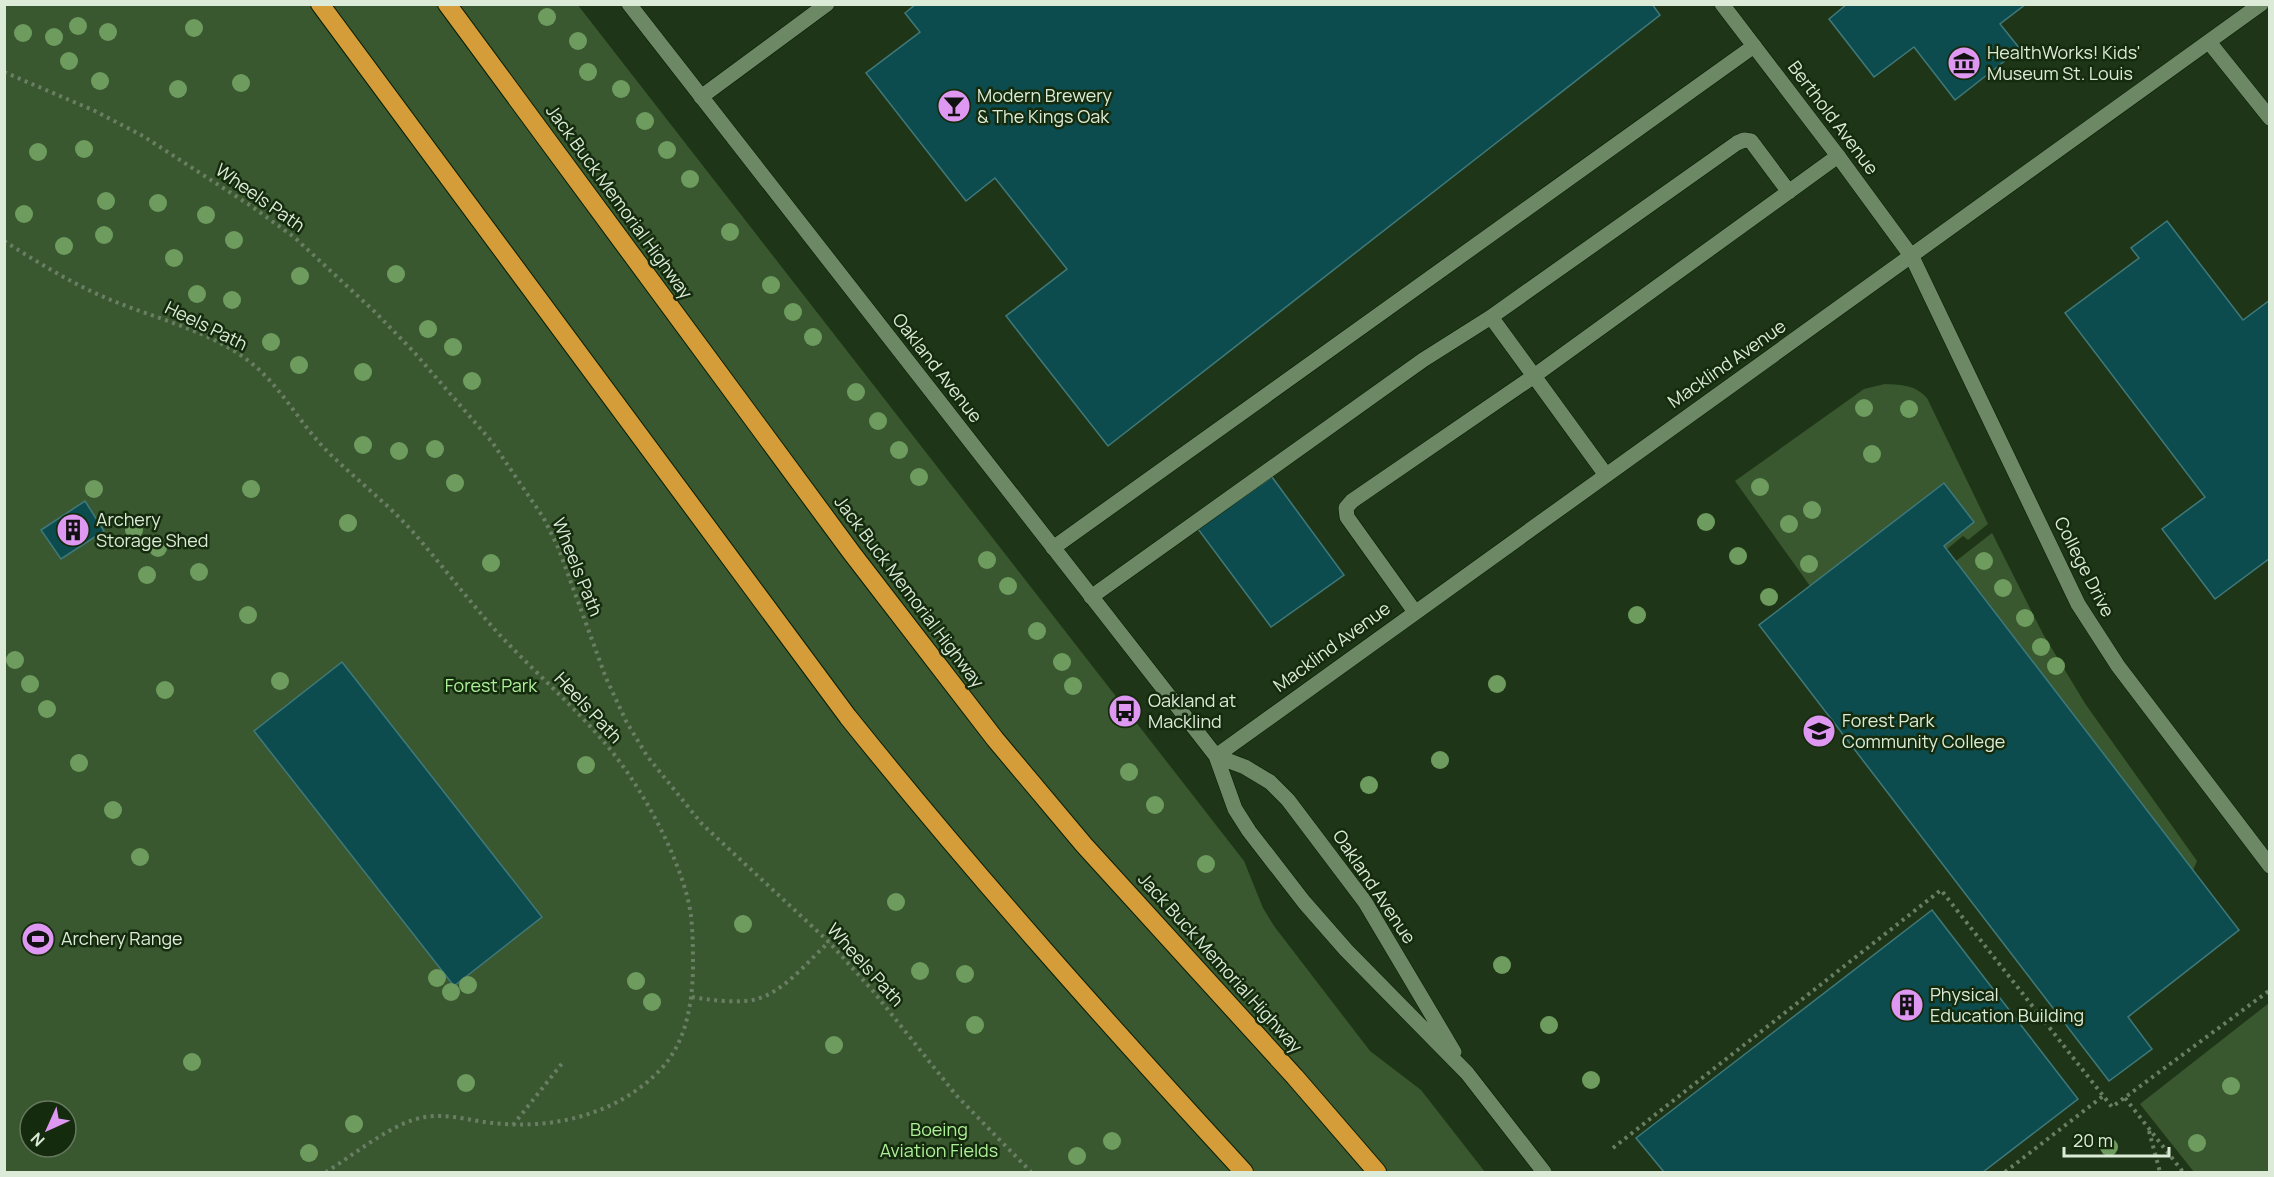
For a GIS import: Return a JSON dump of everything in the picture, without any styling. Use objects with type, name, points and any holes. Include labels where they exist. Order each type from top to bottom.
[{"type":"highway","points":[[320,4],[848,717],[920,807],[1066,976],[1244,1173]]},
{"type":"highway","name":"Jack Buck Memorial Highway","points":[[447,4],[851,552],[995,739],[1084,845],[1295,1077],[1377,1173]]},
{"type":"street","name":"Oakland Avenue","points":[[629,4],[1216,756],[1235,809],[1249,831],[1297,893],[1346,950],[1467,1073]]},
{"type":"street","points":[[701,97],[827,4]]},
{"type":"street","name":"Berthold Avenue","points":[[1722,4],[1912,257]]},
{"type":"street","name":"Macklind Avenue","points":[[1216,756],[2261,4]]},
{"type":"street","points":[[2209,42],[2270,118]]},
{"type":"street","points":[[1053,548],[1754,46]]},
{"type":"street","points":[[1091,597],[1423,360],[1491,317],[1737,143],[1744,140],[1751,141],[1789,192]]},
{"type":"street","points":[[1415,612],[1347,517],[1346,508],[1352,501],[1534,376],[1838,156]]},
{"type":"street","name":"College Drive","points":[[1912,257],[2078,603],[2118,666],[2270,866]]},
{"type":"street","points":[[1491,317],[1606,475]]},
{"type":"street","name":"Oakland Avenue","points":[[1216,756],[1245,767],[1270,782],[1288,800],[1365,902],[1467,1073],[1544,1173]]},
{"type":"path","name":"Wheels Path","points":[[4,72],[95,111],[143,136],[251,206],[294,237],[375,312],[414,352],[492,442],[543,517],[558,547],[606,678],[626,721],[647,756],[702,824],[829,942],[873,991],[963,1103],[1031,1173]]},
{"type":"path","name":"Heels Path","points":[[4,241],[77,284],[109,299],[205,336],[250,362],[268,379],[326,450],[371,489],[414,533],[491,625],[585,721],[637,787],[656,818],[673,855],[691,914],[692,997],[688,1017],[672,1056],[658,1072],[638,1089],[594,1112],[552,1124],[513,1125],[426,1116],[400,1126],[326,1173]]},
{"type":"path","points":[[1613,1148],[1941,890],[2112,1107],[2270,990]]},
{"type":"path","points":[[692,997],[754,1000],[779,988],[829,942]]},
{"type":"path","points":[[513,1125],[564,1061]]},
{"type":"path","points":[[2005,1173],[2103,1096]]},
{"type":"path","points":[[2125,1098],[2183,1173]]},
{"type":"path","points":[[2148,1127],[2160,1173]]},
{"type":"green space","name":"Forest Park","points":[[577,4],[1244,861],[1263,908],[1274,926],[1370,1051],[1421,1090],[1485,1172],[5,1172],[5,5]]},
{"type":"green space","points":[[1885,384],[1913,388],[1927,398],[1988,524],[1968,540],[1963,536],[1947,549],[1944,546],[1974,522],[1943,483],[1810,586],[1735,481],[1864,389]]},
{"type":"green space","points":[[1992,533],[2043,634],[2086,705],[2197,861],[2193,870],[1956,561]]},
{"type":"green space","points":[[2269,1003],[2269,1172],[2194,1172],[2140,1104]]},
{"type":"building","points":[[916,4],[1652,4],[1660,15],[1108,446],[1006,316],[1067,269],[995,178],[966,201],[866,73],[920,32],[905,13]]},
{"type":"building","name":"HealthWorks! Kids' Museum St. Louis","points":[[1847,4],[2026,4],[2000,24],[2020,49],[1955,100],[1914,47],[1874,77],[1829,19]]},
{"type":"building","points":[[2167,221],[2243,320],[2270,300],[2270,558],[2215,599],[2162,529],[2205,497],[2065,313],[2139,258],[2131,248]]},
{"type":"building","points":[[1272,477],[1344,575],[1271,627],[1198,529]]},
{"type":"building","points":[[1944,483],[1974,522],[1944,546],[2239,930],[2128,1017],[2152,1049],[2109,1081],[1759,625]]},
{"type":"building","name":"Archery Storage Shed","points":[[85,501],[104,531],[61,559],[41,530]]},
{"type":"building","points":[[342,662],[542,917],[454,986],[254,731]]},
{"type":"building","name":"Physical Education Building","points":[[1932,910],[2078,1099],[1983,1172],[1664,1172],[1636,1138]]},
{"type":"place","name":"HealthWorks! Kids' Museum St. Louis","points":[[1964,63]]},
{"type":"place","name":"Modern Brewery & The Kings Oak","points":[[954,106]]},
{"type":"place","name":"Archery Storage Shed","points":[[73,530]]},
{"type":"place","name":"Oakland at Macklind","points":[[1125,711]]},
{"type":"place","name":"Forest Park Community College","points":[[1819,731]]},
{"type":"place","name":"Archery Range","points":[[38,939]]},
{"type":"place","name":"Physical Education Building","points":[[1907,1005]]},
{"type":"park label","name":"Boeing Aviation Fields","points":[[939,1140]]}]
